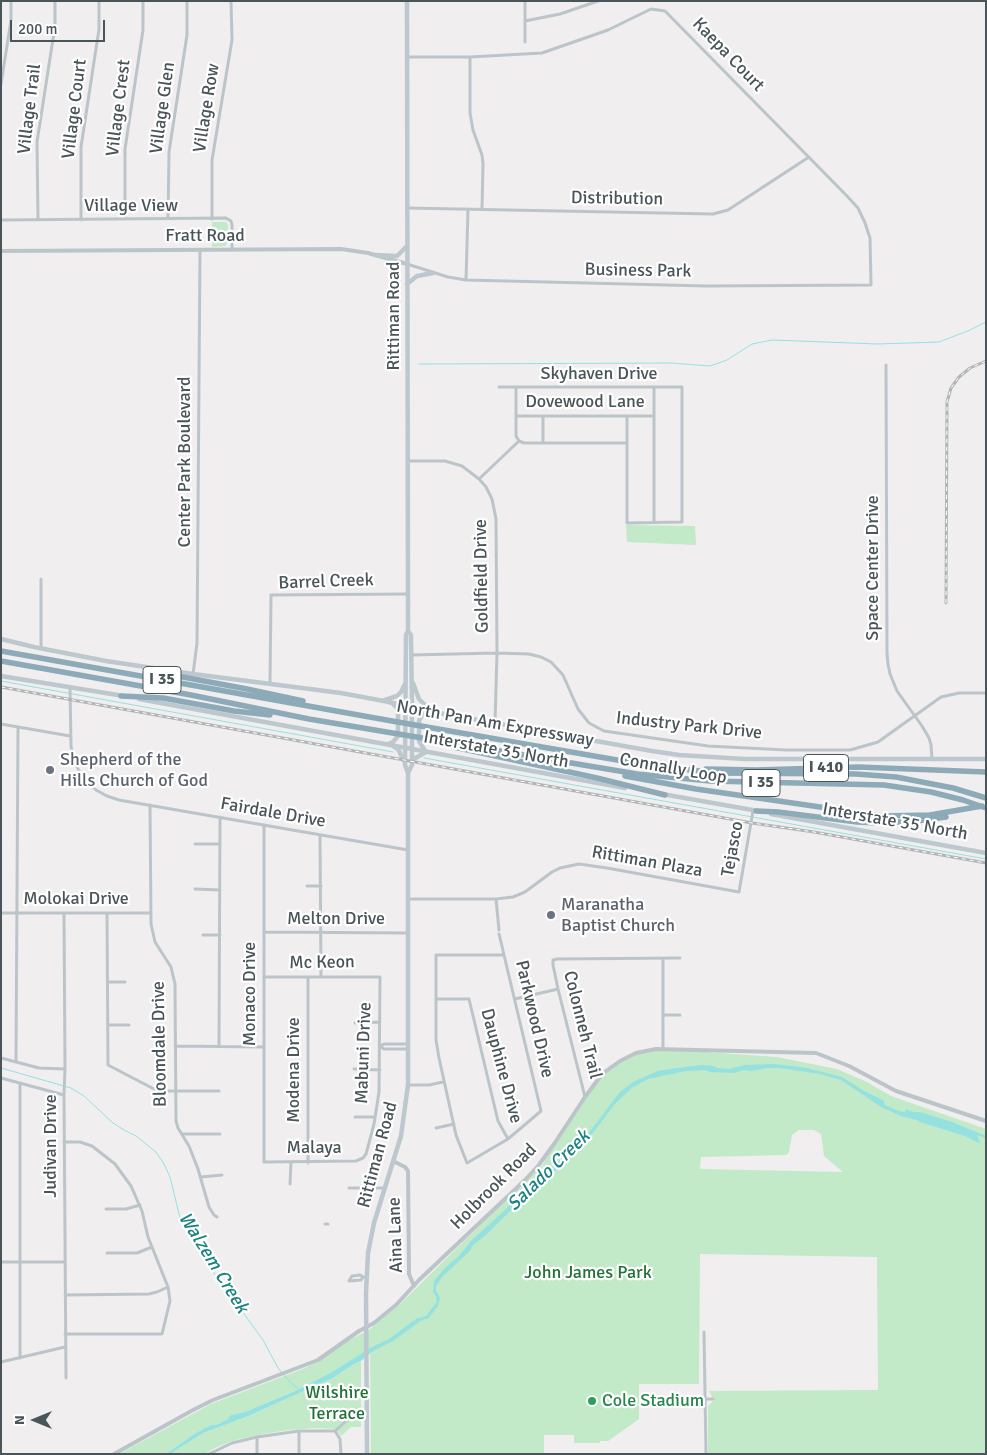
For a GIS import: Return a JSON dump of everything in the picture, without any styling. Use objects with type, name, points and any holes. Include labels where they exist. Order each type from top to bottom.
[{"type":"highway","name":"North Pan Am Expressway","points":[[1,651],[324,708],[392,722],[667,768],[718,773],[877,775],[908,778],[986,797]]},
{"type":"highway","name":"North Pan Am Expressway","points":[[1,661],[191,695],[309,719],[637,774],[733,782],[884,785],[931,792],[986,807]]},
{"type":"highway","points":[[161,669],[172,675],[265,692],[324,708]]},
{"type":"highway","points":[[121,696],[162,698],[234,711],[309,719]]},
{"type":"highway","points":[[424,738],[446,746],[597,778],[665,795]]},
{"type":"highway","name":"Connally Loop","points":[[535,757],[591,770],[696,789],[850,812],[898,816],[939,816],[986,807]]},
{"type":"highway","name":"Connally Loop","points":[[667,768],[756,770],[858,767],[986,772]]},
{"type":"highway","points":[[754,814],[778,812],[870,823],[901,823],[939,816]]},
{"type":"main road","name":"Rittiman Road","points":[[367,1454],[365,1277],[371,1237],[401,1136],[408,1085],[408,773],[405,765],[406,635],[408,631],[407,1]]},
{"type":"main road","points":[[375,255],[397,256],[408,246]]},
{"type":"main road","points":[[408,284],[417,276],[434,272]]},
{"type":"main road","name":"Rittiman Road","points":[[408,631],[411,635],[412,707],[412,765],[408,773]]},
{"type":"main road","name":"Interstate 35 North","points":[[1,639],[161,669],[384,700],[495,723],[679,755],[745,759],[986,759]]},
{"type":"main road","name":"Interstate 35 North","points":[[1,676],[70,692],[121,696],[665,795],[754,814],[986,853]]},
{"type":"main road","points":[[411,677],[417,695],[431,711]]},
{"type":"main road","points":[[384,700],[397,696],[403,689],[406,680]]},
{"type":"main road","points":[[387,744],[393,742],[398,736],[398,712],[396,706],[392,703]]},
{"type":"main road","points":[[412,760],[426,752],[420,744],[419,721],[423,713],[431,711]]},
{"type":"main road","points":[[387,744],[398,749],[402,754],[405,765]]},
{"type":"street","points":[[1,84],[11,20],[11,1]]},
{"type":"street","name":"Village Trail","points":[[38,220],[37,142],[55,26],[55,1]]},
{"type":"street","name":"Village Court","points":[[81,220],[81,147],[99,29],[99,1]]},
{"type":"street","name":"Village Crest","points":[[125,219],[125,149],[143,30],[143,1]]},
{"type":"street","name":"Village Glen","points":[[168,219],[169,152],[187,35],[187,1]]},
{"type":"street","name":"Village Row","points":[[212,219],[212,160],[232,40],[231,1]]},
{"type":"street","points":[[524,42],[525,1]]},
{"type":"street","points":[[525,22],[560,14],[598,1]]},
{"type":"street","name":"Kaepa Court","points":[[407,57],[470,57],[542,53],[608,30],[652,9],[665,11],[853,202],[862,215],[870,238],[871,285]]},
{"type":"street","points":[[470,57],[470,113],[483,164],[482,209]]},
{"type":"street","name":"Distribution","points":[[407,208],[713,214],[728,210],[809,157]]},
{"type":"street","points":[[466,280],[468,209]]},
{"type":"street","name":"Village View","points":[[1,220],[226,218],[231,221],[232,250]]},
{"type":"street","name":"Fratt Road","points":[[1,251],[342,249],[408,264]]},
{"type":"street","name":"Center Park Boulevard","points":[[193,674],[197,643],[200,250]]},
{"type":"street","name":"Business Park","points":[[408,264],[458,280],[706,286],[871,285]]},
{"type":"street","name":"Space Center Drive","points":[[886,365],[887,653],[890,674],[898,692],[929,738],[932,759]]},
{"type":"street","name":"Skyhaven Drive","points":[[499,387],[682,387],[682,522],[654,522]]},
{"type":"street","points":[[516,387],[516,436],[519,441],[524,443],[627,443]]},
{"type":"street","points":[[627,416],[627,522],[654,522],[654,387]]},
{"type":"street","name":"Dovewood Lane","points":[[516,416],[654,416]]},
{"type":"street","points":[[543,416],[543,443]]},
{"type":"street","points":[[479,479],[519,441]]},
{"type":"street","name":"Goldfield Drive","points":[[408,461],[445,461],[457,464],[468,469],[490,493],[495,511],[497,653],[495,723]]},
{"type":"street","points":[[41,579],[41,648]]},
{"type":"street","name":"Barrel Creek","points":[[270,683],[272,673],[271,595],[408,594]]},
{"type":"street","name":"Industry Park Drive","points":[[411,655],[497,653],[529,654],[541,657],[551,662],[563,675],[578,709],[589,723],[604,731],[708,746],[786,750],[850,750],[878,742],[941,697],[959,692],[986,693]]},
{"type":"street","name":"Fairdale Drive","points":[[70,692],[72,754],[82,776],[101,793],[112,798],[408,850]]},
{"type":"street","points":[[1,724],[70,736]]},
{"type":"street","points":[[16,1061],[18,726]]},
{"type":"street","name":"Bloomdale Drive","points":[[150,805],[150,913],[153,936],[168,962],[174,978],[176,1121],[202,1177],[209,1207],[214,1215],[218,1216]]},
{"type":"street","name":"Tejasco","points":[[739,892],[754,814]]},
{"type":"street","points":[[220,817],[220,1046]]},
{"type":"street","name":"Monaco Drive","points":[[264,826],[264,1162]]},
{"type":"street","points":[[320,836],[321,978]]},
{"type":"street","points":[[195,844],[220,844]]},
{"type":"street","name":"Rittiman Plaza","points":[[408,899],[496,899],[517,896],[552,872],[566,866],[579,864],[588,864],[739,892]]},
{"type":"street","points":[[307,886],[321,886]]},
{"type":"street","points":[[195,889],[220,890]]},
{"type":"street","name":"Parkwood Drive","points":[[496,899],[499,932],[541,1111],[508,1139]]},
{"type":"street","name":"Molokai Drive","points":[[1,913],[150,913]]},
{"type":"street","name":"Judivan Drive","points":[[64,913],[66,1378]]},
{"type":"street","points":[[107,913],[108,1065],[154,1089],[219,1091]]},
{"type":"street","name":"Melton Drive","points":[[264,932],[408,933]]},
{"type":"street","points":[[203,935],[220,935]]},
{"type":"street","points":[[504,955],[436,955],[436,1040],[443,1082],[454,1124],[459,1143],[468,1162],[508,1139]]},
{"type":"street","name":"Colonneh Trail","points":[[585,1097],[558,989],[553,965],[554,960],[558,958],[663,959]]},
{"type":"street","points":[[663,1049],[663,959],[680,958]]},
{"type":"street","name":"Mc Keon","points":[[264,977],[380,977]]},
{"type":"street","name":"Mabuni Drive","points":[[363,1158],[366,1154],[375,1117],[379,1092],[381,1046],[380,977]]},
{"type":"street","name":"Modena Drive","points":[[308,978],[308,1163]]},
{"type":"street","points":[[108,982],[125,982]]},
{"type":"street","points":[[515,999],[558,989]]},
{"type":"street","name":"Dauphine Drive","points":[[436,999],[469,999],[498,1121],[508,1139]]},
{"type":"street","points":[[663,1015],[680,1015]]},
{"type":"street","points":[[355,1022],[380,1022]]},
{"type":"street","points":[[108,1025],[129,1025]]},
{"type":"street","points":[[175,1046],[264,1047]]},
{"type":"street","points":[[381,1046],[384,1049],[408,1046]]},
{"type":"street","name":"Holbrook Road","points":[[114,1454],[214,1400],[318,1360],[359,1331],[374,1323],[396,1305],[538,1166],[602,1074],[620,1061],[642,1052],[663,1049],[816,1053],[849,1066],[896,1091],[986,1122]]},
{"type":"street","points":[[1,1058],[43,1069],[65,1068]]},
{"type":"street","points":[[354,1069],[380,1070]]},
{"type":"street","points":[[128,1076],[131,1070]]},
{"type":"street","points":[[1,1078],[64,1096]]},
{"type":"street","points":[[408,1085],[429,1085],[443,1082]]},
{"type":"street","points":[[20,1083],[20,1358]]},
{"type":"street","points":[[355,1117],[375,1117]]},
{"type":"street","points":[[436,1128],[454,1124]]},
{"type":"street","points":[[182,1134],[220,1134]]},
{"type":"street","points":[[64,1142],[89,1144],[113,1162],[131,1186],[140,1205],[146,1231],[168,1287],[170,1304],[162,1334],[65,1334]]},
{"type":"street","name":"Malaya","points":[[264,1162],[351,1162],[363,1158]]},
{"type":"street","name":"Aina Lane","points":[[393,1161],[406,1167],[408,1170],[409,1274],[414,1286]]},
{"type":"street","points":[[290,1184],[291,1162]]},
{"type":"street","points":[[202,1177],[222,1175]]},
{"type":"street","points":[[349,1188],[384,1188]]},
{"type":"street","points":[[106,1209],[126,1209],[140,1205]]},
{"type":"street","points":[[107,1253],[137,1252],[152,1247]]},
{"type":"street","points":[[1,1262],[65,1262]]},
{"type":"street","points":[[65,1295],[149,1294],[168,1287]]},
{"type":"street","points":[[704,1332],[706,1454]]},
{"type":"street","points":[[1,1362],[65,1347]]},
{"type":"street","points":[[706,1399],[713,1399]]},
{"type":"street","points":[[208,1454],[232,1444],[257,1437],[299,1431],[335,1431],[355,1413],[367,1410]]},
{"type":"street","points":[[299,1431],[299,1454]]},
{"type":"street","points":[[335,1431],[340,1439],[341,1454]]},
{"type":"street","points":[[257,1437],[257,1454]]},
{"type":"green space","points":[[212,222],[226,222],[228,225],[228,242],[225,246],[212,247]]},
{"type":"green space","points":[[626,525],[695,526],[696,545],[627,542]]},
{"type":"green space","name":"John James Park","points":[[663,1049],[777,1057],[837,1069],[865,1081],[891,1096],[986,1129],[986,1454],[708,1454],[708,1406],[713,1401],[709,1391],[878,1390],[877,1257],[700,1254],[699,1384],[639,1384],[639,1419],[608,1441],[600,1441],[600,1443],[574,1443],[574,1435],[544,1435],[544,1454],[371,1454],[370,1349],[332,1372],[295,1391],[245,1412],[231,1415],[228,1420],[216,1425],[211,1425],[194,1434],[166,1454],[119,1454],[211,1404],[305,1368],[370,1329],[399,1305],[542,1166],[554,1144],[605,1072],[624,1058],[642,1052]],"holes":[[[799,1130],[814,1130],[821,1134],[824,1156],[843,1172],[700,1169],[701,1157],[786,1155],[789,1152],[792,1135]]]},
{"type":"green space","name":"Wilshire Terrace","points":[[361,1361],[361,1427],[351,1427],[341,1436],[336,1429],[289,1430],[235,1440],[204,1454],[170,1454],[203,1433],[246,1417],[333,1378]]},
{"type":"water","name":"Salado Creek","points":[[775,1064],[807,1068],[842,1077],[883,1100],[885,1105],[899,1111],[904,1112],[906,1109],[920,1112],[952,1122],[986,1136],[986,1138],[977,1135],[979,1143],[965,1136],[901,1116],[881,1107],[841,1080],[820,1074],[767,1068],[734,1073],[705,1070],[686,1071],[648,1079],[633,1087],[622,1097],[582,1147],[473,1245],[470,1251],[442,1277],[436,1286],[436,1291],[440,1298],[438,1306],[428,1319],[419,1322],[393,1341],[373,1351],[361,1361],[333,1378],[246,1417],[203,1433],[170,1454],[166,1454],[194,1434],[211,1425],[227,1420],[231,1415],[245,1412],[295,1391],[332,1372],[372,1347],[389,1339],[416,1319],[426,1316],[437,1302],[433,1292],[434,1281],[445,1268],[519,1195],[561,1159],[566,1157],[585,1138],[619,1093],[633,1082],[658,1071],[677,1068],[702,1065],[729,1069],[745,1065]]},
{"type":"waterway","points":[[419,364],[671,363],[710,366],[727,360],[752,344],[772,340],[878,344],[939,342],[986,322]]},
{"type":"waterway","points":[[1,681],[393,752]]},
{"type":"waterway","points":[[424,758],[986,859]]},
{"type":"waterway","name":"Walzem Creek","points":[[1,1068],[71,1088],[84,1096],[113,1123],[136,1136],[156,1152],[170,1177],[180,1218],[215,1274],[263,1340],[278,1368],[298,1389]]},
{"type":"railway","points":[[946,603],[947,402],[951,388],[959,377],[970,368],[986,361]]},
{"type":"railway","points":[[1,687],[752,823],[814,832],[986,863]]},
{"type":"place","name":"Shepherd of the Hills Church of God","points":[[50,770]]},
{"type":"place","name":"Maranatha Baptist Church","points":[[551,915]]},
{"type":"place","name":"Cole Stadium","points":[[592,1401]]}]
